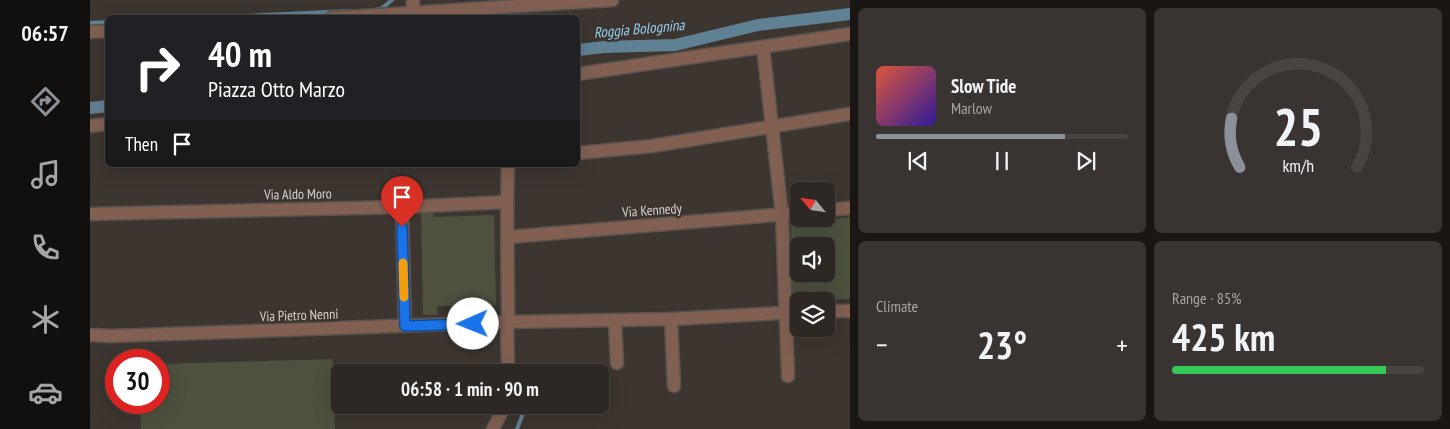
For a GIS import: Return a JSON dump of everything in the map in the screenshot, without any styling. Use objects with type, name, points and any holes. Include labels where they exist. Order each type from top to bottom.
[{"type":"street","points":[[352,15],[413,6],[612,0]]},
{"type":"street","points":[[90,32],[105,31]]},
{"type":"street","points":[[580,74],[850,34]]},
{"type":"street","points":[[764,47],[790,293]]},
{"type":"street","points":[[580,154],[652,146],[850,114]]},
{"type":"street","points":[[90,126],[105,124]]},
{"type":"street","points":[[508,167],[508,364]]},
{"type":"street","name":"Via Aldo Moro","points":[[90,214],[402,207],[507,202]]},
{"type":"street","points":[[402,207],[405,326]]},
{"type":"street","points":[[835,209],[850,208]]},
{"type":"street","name":"Via Kennedy","points":[[508,237],[790,215]]},
{"type":"street","points":[[835,311],[850,311]]},
{"type":"street","name":"Via Pietro Nenni","points":[[90,335],[671,319],[790,312]]},
{"type":"street","points":[[671,319],[674,386]]},
{"type":"street","points":[[615,320],[617,363]]},
{"type":"street","points":[[788,376],[790,337]]},
{"type":"street","points":[[493,429],[500,414]]},
{"type":"green space","points":[[421,210],[433,210],[434,217],[494,215],[496,305],[437,306],[437,315],[423,315]]},
{"type":"green space","points":[[850,217],[850,299],[835,299],[835,292],[792,292],[792,282],[835,282],[835,237],[791,237],[791,228],[835,228],[835,219]]},
{"type":"green space","points":[[333,359],[333,364],[331,364],[331,414],[335,414],[335,429],[141,429],[140,414],[170,414],[170,364]]},
{"type":"waterway","points":[[378,9],[381,9],[392,0]]},
{"type":"waterway","points":[[266,15],[349,11]]},
{"type":"waterway","name":"Roggia Bolognina","points":[[580,50],[604,47],[675,45],[758,25],[850,14]]},
{"type":"waterway","points":[[90,23],[105,22]]},
{"type":"waterway","name":"Roggia Bolognina","points":[[90,108],[105,106]]},
{"type":"waterway","points":[[517,429],[523,414]]},
{"type":"slow traffic","points":[[403,263],[404,297]]},
{"type":"route","points":[[402,227],[405,326],[473,324]]}]
